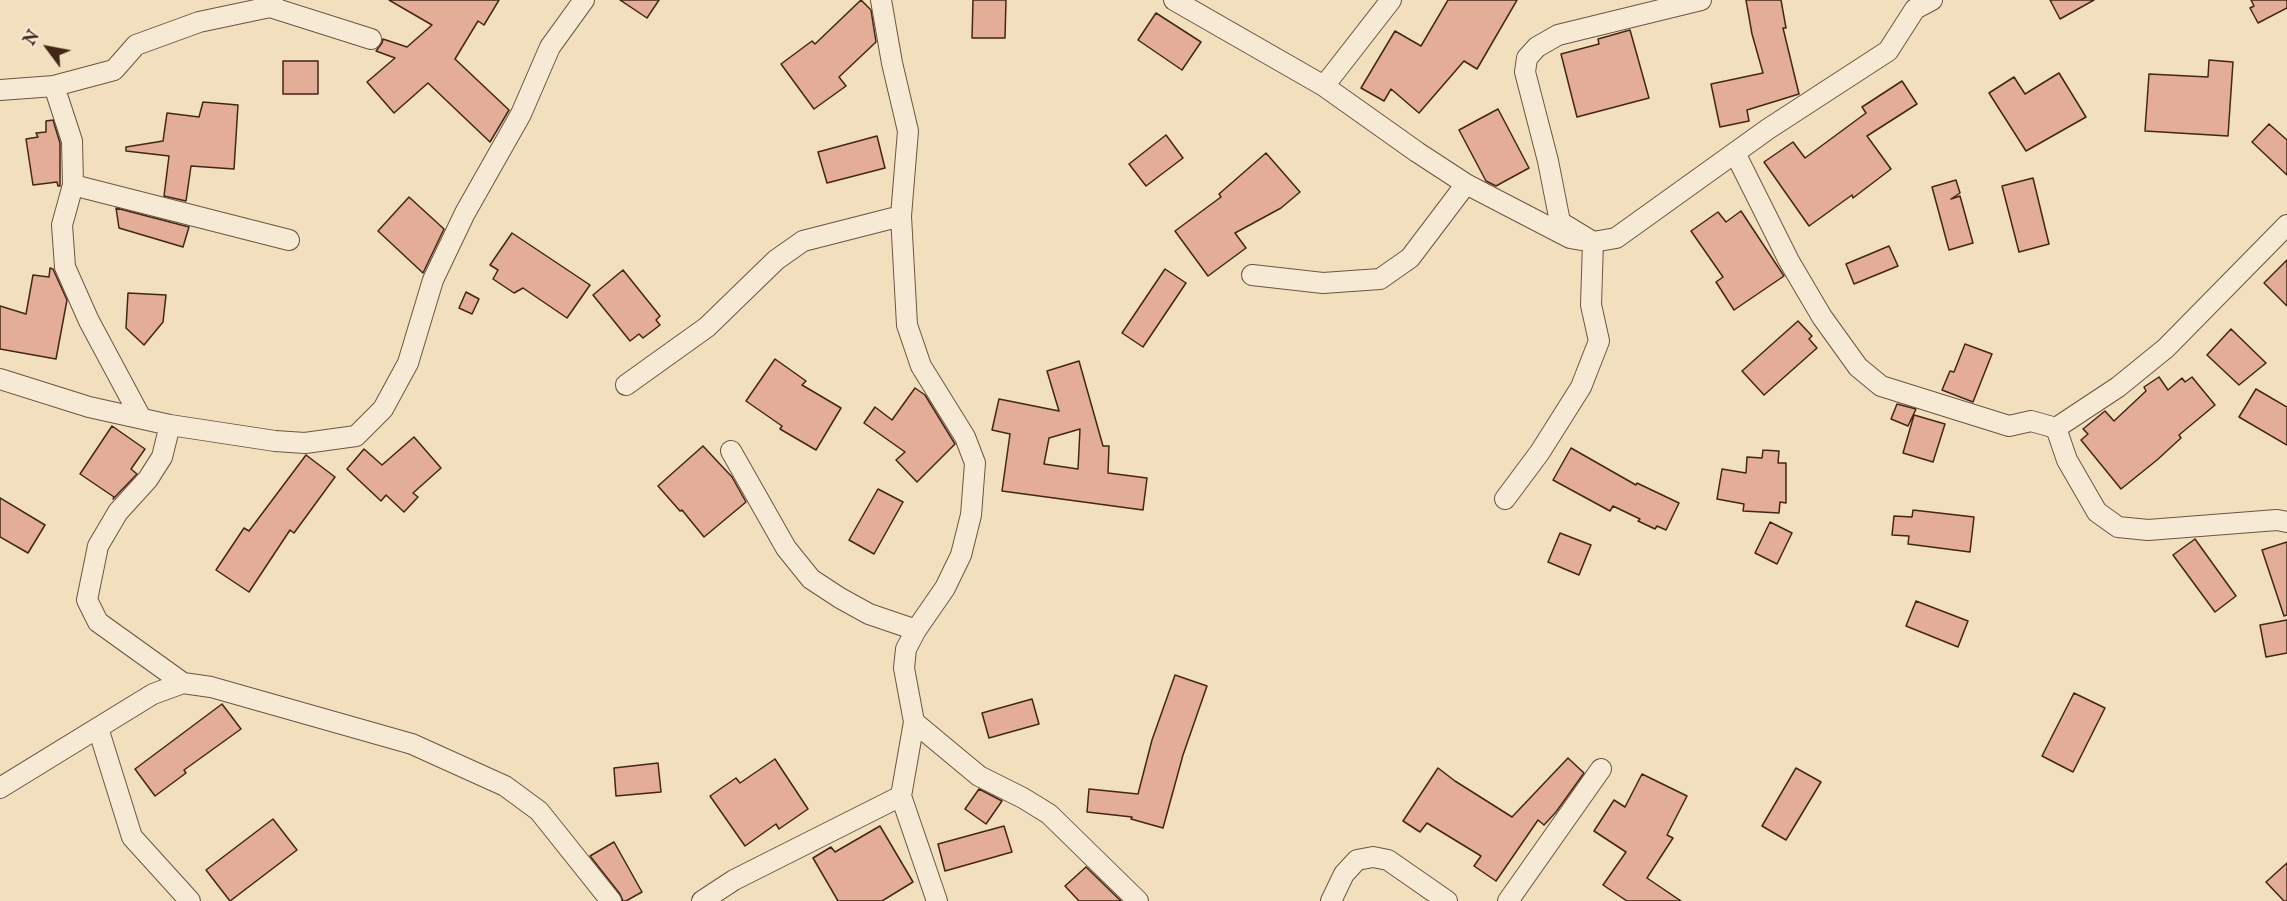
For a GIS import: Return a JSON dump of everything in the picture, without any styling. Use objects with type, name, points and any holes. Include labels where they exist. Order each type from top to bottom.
[{"type":"street","points":[[0,379],[89,407],[170,424],[275,441],[305,444],[356,436],[383,409],[408,363],[433,280],[465,213],[521,114],[550,47],[584,0]]},
{"type":"street","points":[[881,0],[892,63],[908,131],[901,216],[907,325],[921,366],[965,437],[975,464],[971,515],[961,555],[945,588],[916,630],[906,649],[904,668],[914,722],[901,796],[937,901]]},
{"type":"street","points":[[1174,0],[1324,86],[1466,184],[1570,238],[1593,242],[1616,238],[1807,103],[1888,51],[1915,9],[1932,0]]},
{"type":"street","points":[[1324,86],[1391,0]]},
{"type":"street","points":[[1593,242],[1560,222],[1548,160],[1525,72],[1527,58],[1537,47],[1558,35],[1701,0]]},
{"type":"street","points":[[0,90],[54,86],[114,70],[136,45],[199,22],[272,4],[371,39]]},
{"type":"street","points":[[54,86],[72,141],[73,185],[63,225],[65,267],[89,321],[141,418]]},
{"type":"street","points":[[1735,153],[1789,261],[1822,317],[1858,368],[1881,386],[2009,426],[2031,421],[2056,428],[2118,387],[2166,348],[2287,225]]},
{"type":"street","points":[[1252,275],[1323,283],[1380,279],[1410,258],[1466,184]]},
{"type":"street","points":[[73,185],[289,240]]},
{"type":"street","points":[[626,385],[708,327],[776,260],[803,241],[901,216]]},
{"type":"street","points":[[1505,498],[1540,452],[1581,387],[1599,341],[1592,305],[1593,242]]},
{"type":"street","points":[[170,424],[162,457],[148,479],[118,512],[98,546],[87,600],[98,622],[183,683],[211,687],[412,744],[505,786],[539,811],[611,901]]},
{"type":"street","points":[[2056,428],[2067,460],[2097,512],[2118,527],[2148,530],[2277,520],[2287,522]]},
{"type":"street","points":[[731,452],[786,548],[811,579],[869,614],[916,630]]},
{"type":"street","points":[[0,788],[153,694],[183,683]]},
{"type":"street","points":[[914,722],[979,776],[1049,814],[1138,901]]},
{"type":"street","points":[[98,728],[132,837],[190,901]]},
{"type":"street","points":[[1508,901],[1601,769]]},
{"type":"street","points":[[702,901],[734,880],[901,796]]},
{"type":"street","points":[[1330,901],[1344,874],[1357,860],[1372,857],[1388,860],[1447,901]]},
{"type":"building","points":[[389,0],[499,0],[484,25],[478,21],[455,59],[509,110],[490,142],[428,83],[394,113],[367,82],[395,58],[376,51],[383,39],[407,47],[432,25]]},
{"type":"building","points":[[620,0],[659,0],[647,18]]},
{"type":"building","points":[[861,0],[871,10],[876,42],[839,77],[846,86],[814,109],[781,64],[812,41],[815,44]]},
{"type":"building","points":[[973,0],[1006,0],[1005,38],[972,38]]},
{"type":"building","points":[[1448,0],[1517,0],[1477,69],[1464,61],[1419,113],[1391,89],[1384,101],[1361,88],[1395,31],[1421,46]]},
{"type":"building","points":[[1746,0],[1781,0],[1786,28],[1783,28],[1799,94],[1747,110],[1749,121],[1720,127],[1711,84],[1763,73],[1752,34]]},
{"type":"building","points":[[2050,0],[2094,0],[2060,19]]},
{"type":"building","points":[[2251,0],[2287,0],[2287,8],[2258,23],[2250,8],[2254,6]]},
{"type":"building","points":[[1156,13],[1201,42],[1182,70],[1138,40]]},
{"type":"building","points":[[1630,30],[1649,98],[1577,117],[1561,54],[1599,44],[1598,39]]},
{"type":"building","points":[[2209,60],[2233,62],[2228,136],[2145,131],[2149,74],[2208,77]]},
{"type":"building","points":[[283,61],[318,61],[318,94],[283,94]]},
{"type":"building","points":[[2059,73],[2086,117],[2026,151],[1989,93],[2014,77],[2025,94]]},
{"type":"building","points":[[1902,81],[1917,104],[1867,136],[1891,169],[1853,198],[1852,195],[1809,226],[1764,162],[1793,142],[1805,158],[1866,113],[1862,107]]},
{"type":"building","points":[[203,102],[238,105],[234,169],[191,166],[186,201],[164,196],[169,156],[126,151],[126,147],[163,141],[167,113],[199,117]]},
{"type":"building","points":[[1498,109],[1529,168],[1496,186],[1486,181],[1459,130]]},
{"type":"building","points":[[53,120],[60,143],[60,186],[57,182],[33,185],[26,139],[38,137],[36,133],[46,132],[46,121]]},
{"type":"building","points":[[2269,124],[2287,140],[2287,175],[2252,142]]},
{"type":"building","points":[[1166,135],[1183,158],[1146,186],[1129,164]]},
{"type":"building","points":[[877,136],[885,168],[827,183],[818,152]]},
{"type":"building","points":[[1266,153],[1300,192],[1281,208],[1235,233],[1246,248],[1208,276],[1175,231],[1221,197],[1219,194]]},
{"type":"building","points":[[2033,178],[2049,244],[2019,252],[2002,186]]},
{"type":"building","points":[[1956,180],[1960,193],[1951,199],[1960,196],[1973,243],[1949,250],[1932,187]]},
{"type":"building","points":[[409,197],[444,229],[423,273],[378,231]]},
{"type":"building","points":[[116,208],[189,227],[183,247],[119,228]]},
{"type":"building","points":[[1741,211],[1784,276],[1734,310],[1716,282],[1723,277],[1691,231],[1718,212],[1726,222]]},
{"type":"building","points":[[512,233],[590,285],[567,318],[523,288],[514,293],[493,279],[498,270],[490,265]]},
{"type":"building","points":[[1889,246],[1898,266],[1854,284],[1846,264]]},
{"type":"building","points":[[2287,260],[2287,306],[2264,283]]},
{"type":"building","points":[[50,268],[53,269],[67,300],[56,359],[0,349],[0,306],[26,314],[33,275],[49,277]]},
{"type":"building","points":[[1165,269],[1186,283],[1143,347],[1122,333]]},
{"type":"building","points":[[623,270],[660,316],[656,320],[660,325],[643,338],[639,334],[630,341],[593,295]]},
{"type":"building","points":[[466,292],[479,299],[472,314],[459,308]]},
{"type":"building","points":[[128,293],[166,295],[163,322],[144,345],[126,328]]},
{"type":"building","points":[[1798,321],[1812,336],[1809,339],[1817,348],[1764,395],[1742,371]]},
{"type":"building","points":[[2231,329],[2266,363],[2239,385],[2207,355]]},
{"type":"building","points":[[1965,344],[1992,354],[1973,402],[1942,390],[1950,371],[1954,372]]},
{"type":"building","points":[[775,359],[806,381],[802,385],[841,408],[816,450],[780,429],[782,426],[746,401]]},
{"type":"building","points":[[1079,361],[1103,446],[1109,446],[1108,473],[1147,478],[1143,510],[1002,491],[1010,434],[992,430],[999,399],[1059,411],[1047,371]],"holes":[[[1080,429],[1078,469],[1044,464],[1049,438]]]},
{"type":"building","points":[[2159,377],[2168,390],[2182,378],[2185,382],[2192,377],[2215,405],[2179,435],[2181,438],[2157,460],[2121,489],[2081,440],[2088,434],[2083,429],[2105,411],[2114,421],[2146,391],[2144,387]]},
{"type":"building","points":[[915,388],[925,395],[955,444],[917,482],[896,460],[905,452],[864,423],[875,407],[892,420]]},
{"type":"building","points":[[2256,389],[2287,407],[2287,445],[2239,417]]},
{"type":"building","points":[[1897,404],[1916,409],[1908,426],[1891,419]]},
{"type":"building","points":[[1914,415],[1945,424],[1933,462],[1903,453]]},
{"type":"building","points":[[112,426],[145,449],[131,469],[137,474],[113,499],[114,497],[80,474]]},
{"type":"building","points":[[414,437],[441,468],[413,493],[418,497],[404,512],[386,495],[381,501],[347,469],[364,449],[382,465]]},
{"type":"building","points":[[703,446],[732,477],[746,502],[704,537],[658,486]]},
{"type":"building","points":[[1571,448],[1636,485],[1637,483],[1679,503],[1666,530],[1657,526],[1655,529],[1613,506],[1610,511],[1553,480]]},
{"type":"building","points":[[1763,450],[1779,451],[1778,463],[1786,463],[1786,503],[1780,502],[1779,513],[1743,511],[1744,504],[1717,499],[1722,469],[1746,473],[1747,457],[1762,458]]},
{"type":"building","points":[[306,455],[335,477],[294,533],[290,530],[249,592],[216,570],[244,528],[249,531]]},
{"type":"building","points":[[878,489],[903,502],[874,554],[849,540]]},
{"type":"building","points":[[0,498],[45,525],[28,553],[0,537]]},
{"type":"building","points":[[1913,510],[1974,517],[1970,552],[1908,544],[1909,536],[1892,535],[1894,516],[1912,517]]},
{"type":"building","points":[[1770,522],[1792,533],[1777,564],[1755,553]]},
{"type":"building","points":[[1560,533],[1591,545],[1579,575],[1548,562]]},
{"type":"building","points":[[2195,539],[2236,596],[2215,612],[2173,555]]},
{"type":"building","points":[[2287,542],[2287,615],[2284,616],[2262,550]]},
{"type":"building","points":[[1916,601],[1968,621],[1958,647],[1906,626]]},
{"type":"building","points":[[2287,620],[2287,653],[2266,657],[2260,625]]},
{"type":"building","points":[[1175,675],[1207,686],[1183,755],[1163,828],[1131,819],[1132,817],[1087,812],[1089,789],[1138,794],[1152,740]]},
{"type":"building","points":[[2074,693],[2105,708],[2073,772],[2042,756]]},
{"type":"building","points":[[1032,699],[1039,724],[989,738],[982,713]]},
{"type":"building","points":[[222,704],[241,729],[184,770],[186,773],[155,796],[135,769]]},
{"type":"building","points":[[1568,758],[1584,773],[1544,825],[1538,820],[1496,881],[1474,866],[1481,856],[1427,823],[1420,832],[1403,821],[1438,768],[1512,817]]},
{"type":"building","points":[[775,759],[808,809],[779,829],[776,824],[745,846],[710,796],[736,778],[740,783]]},
{"type":"building","points":[[658,763],[661,792],[616,796],[614,768]]},
{"type":"building","points":[[1796,768],[1821,782],[1786,840],[1762,826]]},
{"type":"building","points":[[1642,774],[1687,796],[1667,835],[1673,838],[1647,878],[1681,901],[1627,901],[1603,885],[1626,852],[1594,831],[1614,800],[1625,807]]},
{"type":"building","points":[[979,789],[1002,801],[986,824],[965,809]]},
{"type":"building","points":[[273,819],[297,850],[230,901],[206,870]]},
{"type":"building","points":[[880,826],[913,882],[882,901],[838,901],[813,858],[831,847],[835,852]]},
{"type":"building","points":[[1004,826],[1012,852],[945,871],[938,844]]},
{"type":"building","points":[[614,842],[642,892],[626,901],[623,901],[590,856]]},
{"type":"building","points":[[2287,863],[2287,901],[2284,901],[2266,882]]},
{"type":"building","points":[[1086,867],[1121,901],[1079,901],[1065,886]]}]
